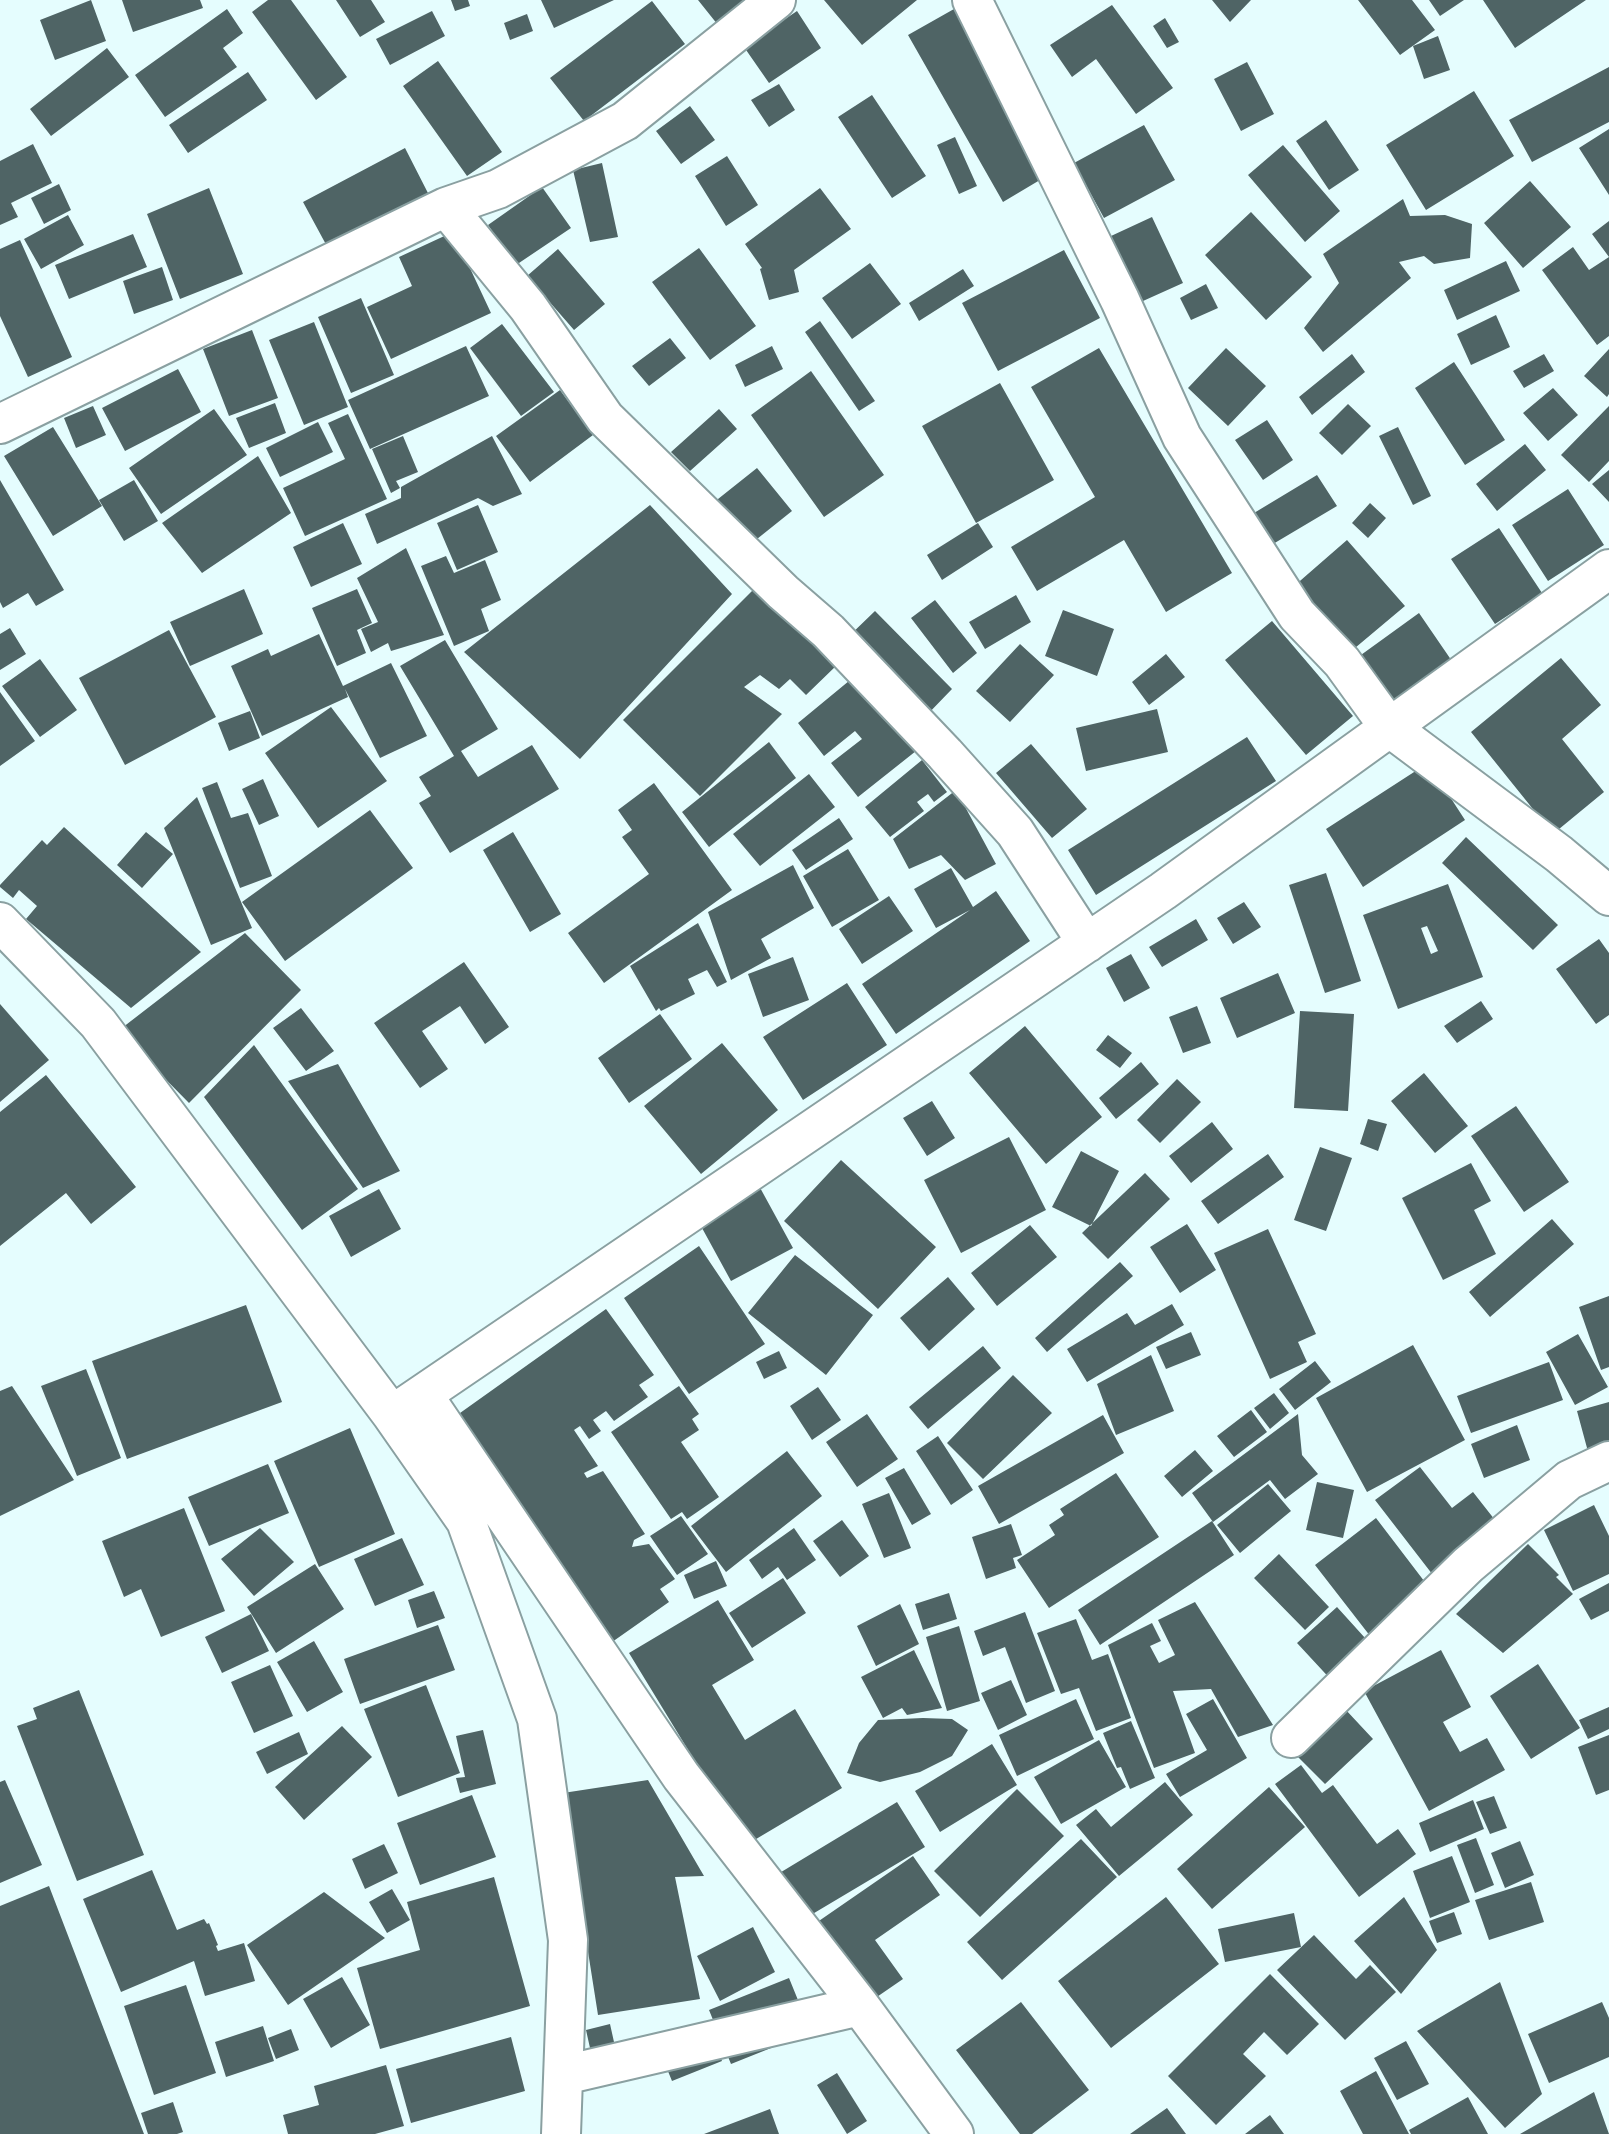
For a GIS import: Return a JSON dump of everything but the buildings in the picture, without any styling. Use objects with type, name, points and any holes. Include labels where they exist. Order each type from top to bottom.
[{"type":"street","points":[[0,424],[446,207],[498,189],[625,121],[776,0]]},
{"type":"street","points":[[972,0],[1120,300],[1182,437],[1297,615],[1342,662],[1389,727],[1559,853],[1609,896]]},
{"type":"street","points":[[446,207],[528,307],[605,418],[783,592],[828,631],[945,754],[1015,832],[1087,943]]},
{"type":"street","points":[[407,1405],[1175,883],[1609,569]]},
{"type":"street","points":[[0,922],[97,1023],[407,1405],[681,1776],[860,2006],[954,2134]]},
{"type":"street","points":[[407,1405],[466,1521],[537,1719],[568,1940],[561,2134]]},
{"type":"street","points":[[1291,1738],[1468,1565],[1569,1480],[1609,1461]]},
{"type":"street","points":[[564,2075],[860,2006]]}]
